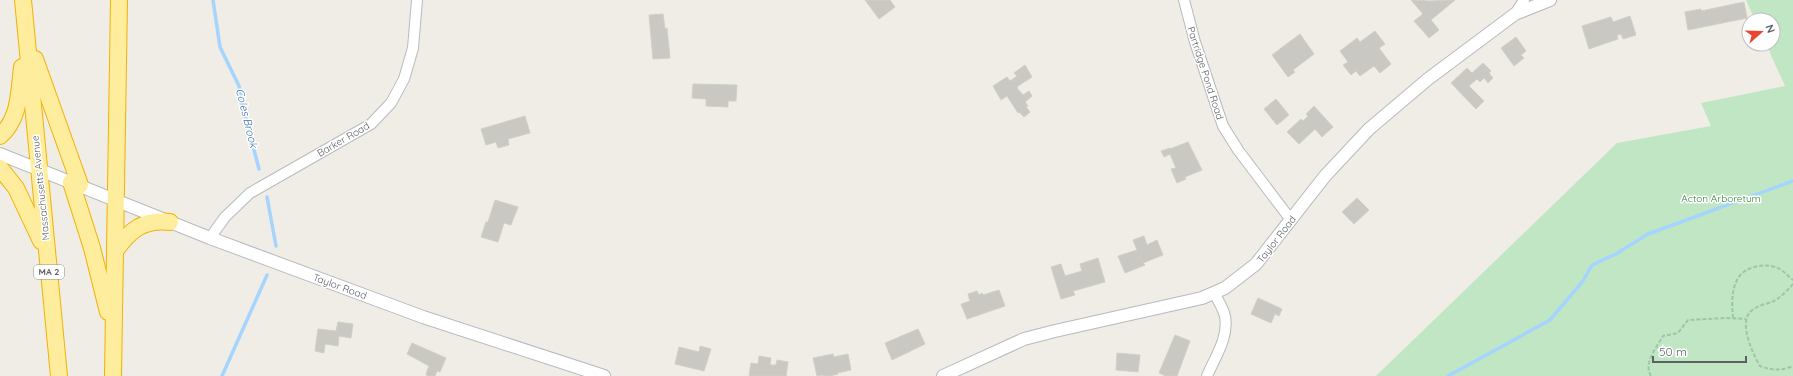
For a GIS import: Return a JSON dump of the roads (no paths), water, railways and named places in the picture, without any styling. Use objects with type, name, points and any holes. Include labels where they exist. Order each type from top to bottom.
[{"type":"highway","name":"Massachusetts Avenue","points":[[22,0],[59,376]]},
{"type":"highway","points":[[113,376],[119,0]]},
{"type":"highway","points":[[0,136],[10,125],[17,109],[26,35]]},
{"type":"highway","points":[[26,35],[75,183],[114,335]]},
{"type":"highway","points":[[0,168],[19,194],[47,253]]},
{"type":"highway","points":[[115,251],[128,235],[138,227],[150,223],[170,222]]},
{"type":"street","name":"Barker Road","points":[[210,238],[225,217],[250,193],[371,124],[391,103],[404,79],[413,48],[416,0]]},
{"type":"street","name":"Partridge Pond Road","points":[[1184,0],[1195,42],[1223,126],[1238,150],[1291,220]]},
{"type":"street","points":[[1515,14],[1524,0]]},
{"type":"street","name":"Taylor Road","points":[[943,376],[1024,339],[1202,298],[1225,288],[1256,264],[1324,176],[1369,129],[1428,79],[1515,14],[1550,0]]},
{"type":"street","name":"Taylor Road","points":[[0,154],[210,238],[423,317],[604,376]]},
{"type":"street","points":[[1207,376],[1222,344],[1226,329],[1224,316],[1214,293]]},
{"type":"waterway","name":"Coles Brook","points":[[213,0],[220,47],[239,86],[259,169]]},
{"type":"waterway","points":[[1448,376],[1550,320],[1583,281],[1592,265],[1616,254],[1648,234],[1793,181]]},
{"type":"waterway","name":"Coles Brook","points":[[267,197],[276,246]]},
{"type":"waterway","name":"Coles Brook","points":[[222,376],[267,275]]},
{"type":"park label","name":"Acton Arboretum","points":[[1721,198]]}]
